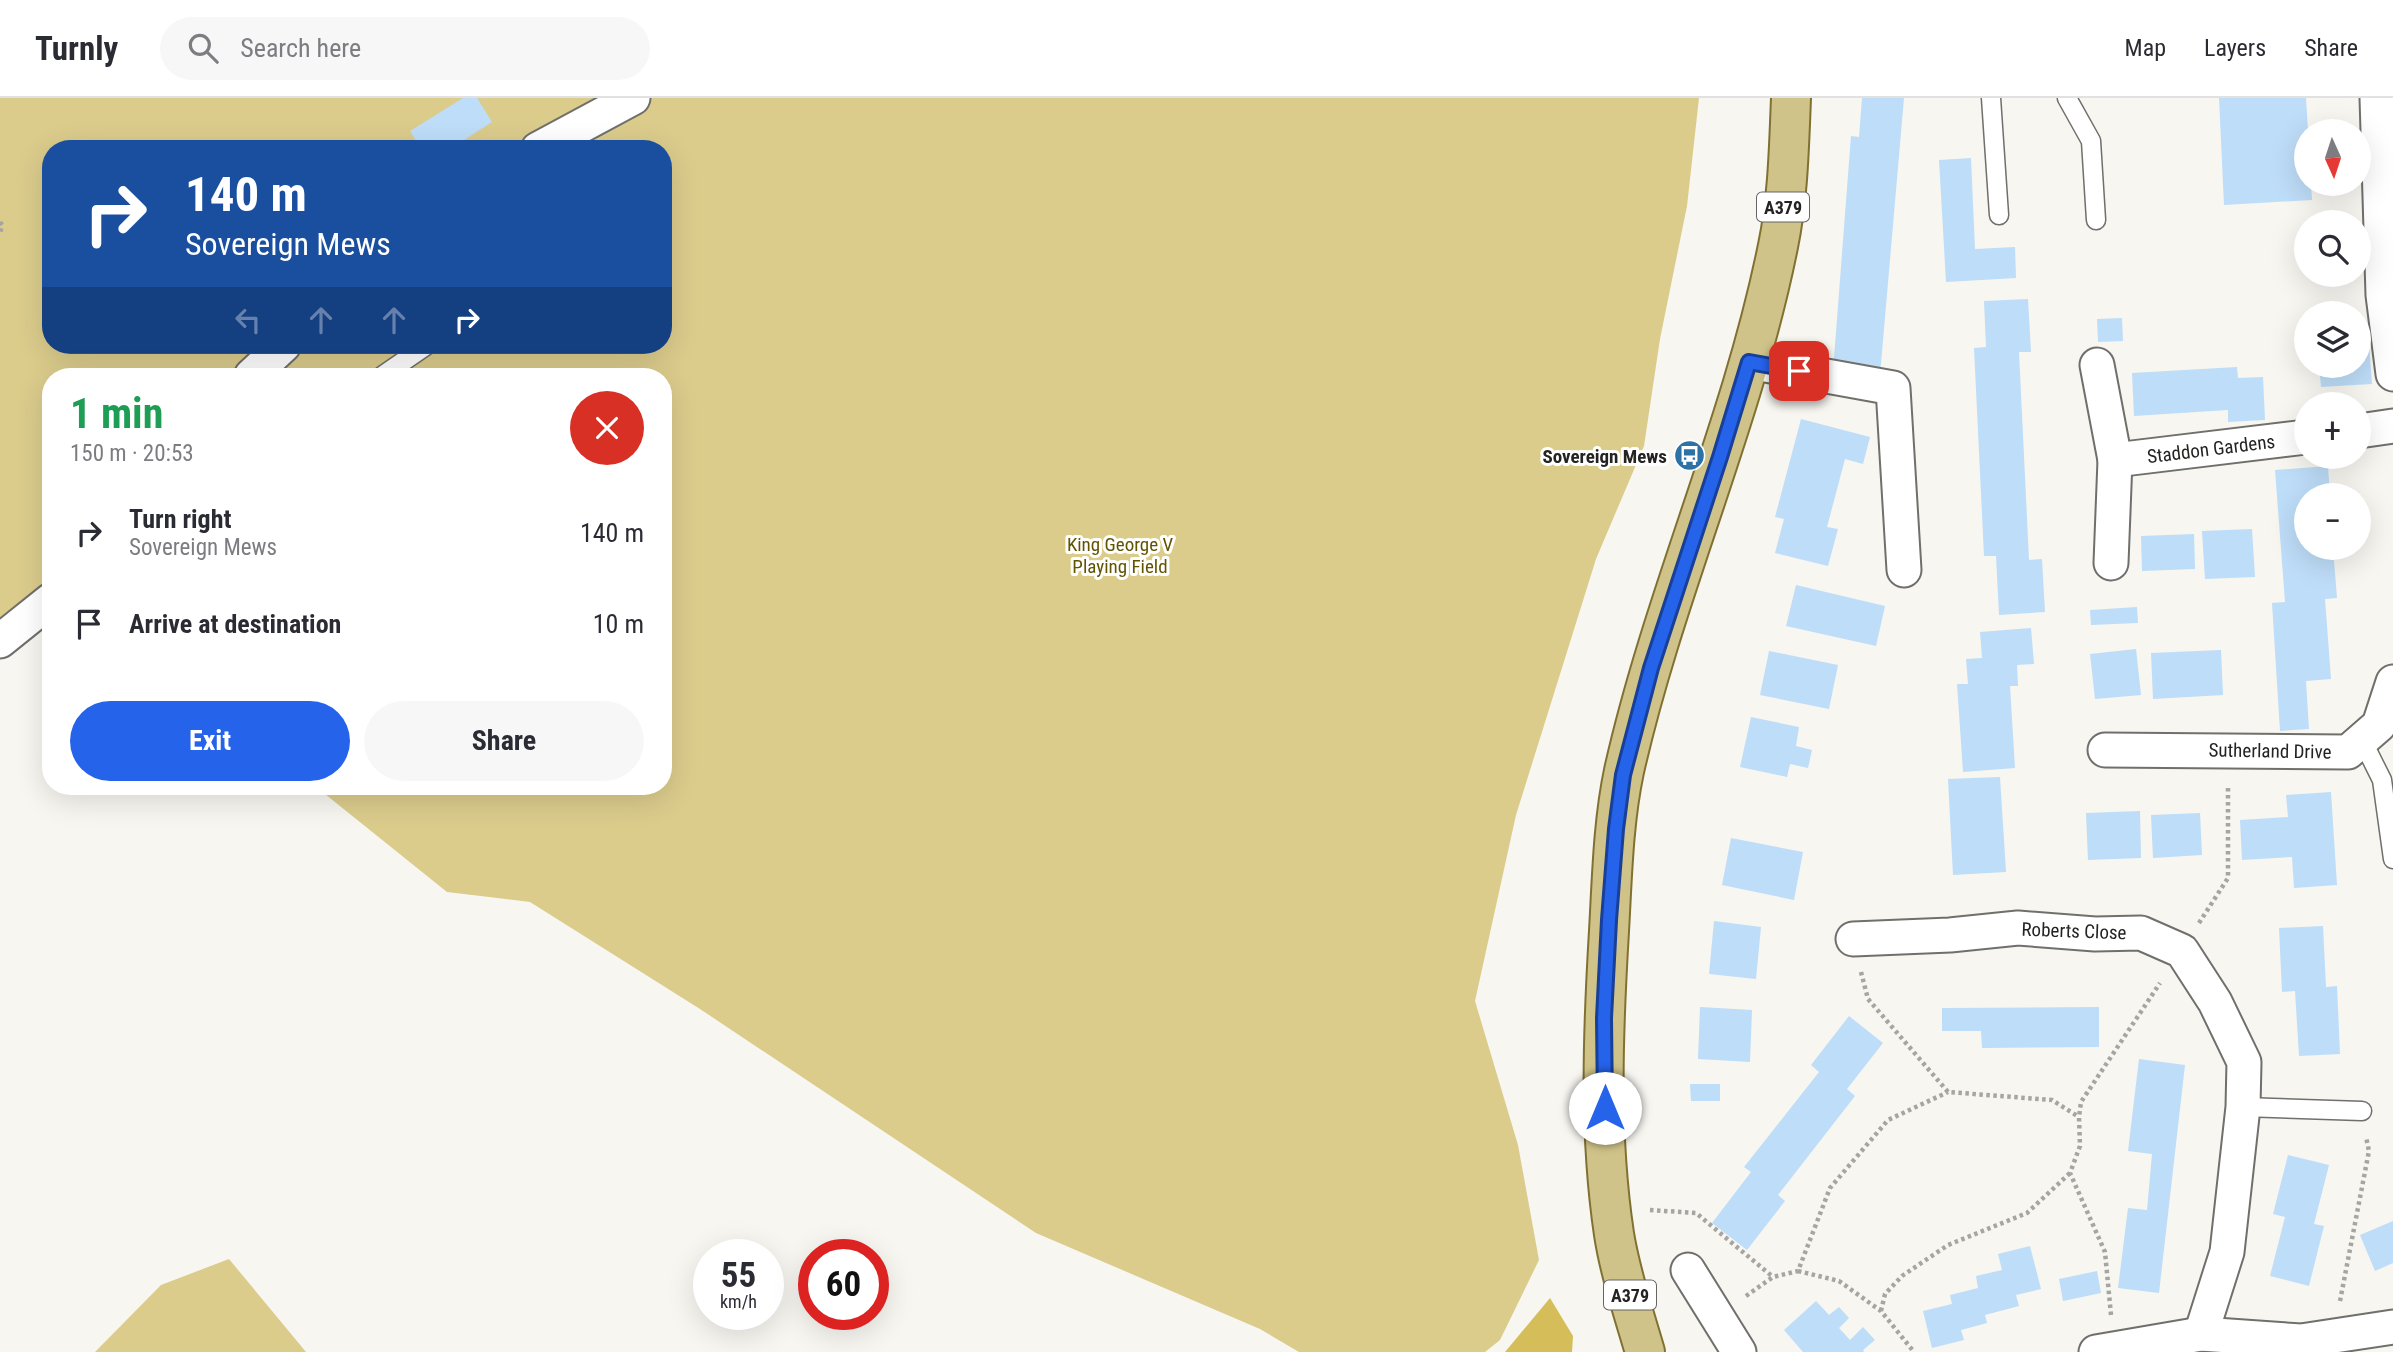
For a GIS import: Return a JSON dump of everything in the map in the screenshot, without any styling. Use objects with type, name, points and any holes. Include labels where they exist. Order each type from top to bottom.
[{"type":"main road","name":"A379","points":[[1645,1352],[1615,1238],[1610,1207],[1605,1121],[1604,1018],[1613,869],[1623,775],[1651,668],[1749,362],[1779,243],[1789,155],[1791,98]]},
{"type":"street","points":[[555,140],[633,98]]},
{"type":"street","points":[[2377,98],[2382,295],[2393,374]]},
{"type":"street","points":[[260,368],[275,354]]},
{"type":"street","points":[[1749,362],[1893,388],[1904,570]]},
{"type":"street","points":[[2097,365],[2115,460],[2111,563]]},
{"type":"street","points":[[2371,429],[2393,426]]},
{"type":"street","name":"Staddon Gardens","points":[[2115,460],[2294,438]]},
{"type":"street","points":[[0,641],[42,607]]},
{"type":"street","points":[[2362,740],[2379,725],[2393,682]]},
{"type":"street","name":"Sutherland Drive","points":[[2105,750],[2348,752],[2362,740]]},
{"type":"street","name":"Roberts Close","points":[[1853,939],[1950,935],[2018,928],[2095,934],[2141,933],[2182,951]]},
{"type":"street","points":[[2182,951],[2215,1002],[2244,1062],[2243,1107],[2227,1252],[2201,1334]]},
{"type":"street","points":[[1688,1270],[1739,1352]]},
{"type":"street","points":[[2109,1350],[2201,1334],[2301,1341],[2393,1327]]},
{"type":"lane","points":[[1991,98],[1999,215]]},
{"type":"lane","points":[[2067,98],[2091,141],[2096,220]]},
{"type":"lane","points":[[394,368],[414,354]]},
{"type":"lane","points":[[2362,740],[2382,780],[2393,859]]},
{"type":"lane","points":[[2243,1107],[2362,1111]]},
{"type":"path","points":[[0,222],[0,234]]},
{"type":"path","points":[[1881,1311],[1885,1294],[1902,1276],[1948,1245],[2027,1213],[2070,1173],[2080,1146],[2081,1102],[2228,878],[2228,750]]},
{"type":"path","points":[[1853,939],[1868,999],[1948,1092]]},
{"type":"path","points":[[1798,1270],[1830,1188],[1888,1120],[1948,1092],[2052,1100],[2079,1117]]},
{"type":"path","points":[[2333,1336],[2369,1151],[2362,1111]]},
{"type":"path","points":[[2070,1173],[2105,1252],[2111,1313],[2109,1350]]},
{"type":"path","points":[[1610,1207],[1696,1213],[1773,1277]]},
{"type":"path","points":[[1716,1317],[1773,1277],[1798,1270],[1839,1281],[1881,1311],[1914,1352]]},
{"type":"green space","name":"King George V Playing Field","points":[[0,98],[1699,98],[1687,206],[1660,339],[1644,446],[1596,559],[1516,815],[1475,1001],[1518,1145],[1539,1260],[1500,1340],[1485,1352],[1299,1352],[1260,1329],[1036,1233],[700,1009],[530,902],[447,892],[326,795],[672,795],[672,368],[42,368],[42,607],[0,641]]},
{"type":"green space","points":[[229,1259],[306,1352],[95,1352],[161,1285]]},
{"type":"shaded area","points":[[1550,1298],[1573,1336],[1572,1352],[1505,1352]]},
{"type":"building","points":[[463,98],[477,98],[492,122],[464,140],[416,140],[410,131]]},
{"type":"building","points":[[1862,98],[1904,98],[1880,375],[1833,371],[1851,136],[1859,137]]},
{"type":"building","points":[[2219,98],[2306,98],[2307,119],[2294,119],[2294,196],[2312,196],[2312,200],[2224,205]]},
{"type":"building","points":[[1971,158],[1975,249],[2015,247],[2016,278],[1946,282],[1939,160]]},
{"type":"building","points":[[2028,299],[2031,352],[2019,352],[2029,560],[2042,559],[2045,612],[1999,615],[1996,556],[1984,556],[1974,348],[1986,347],[1984,301]]},
{"type":"building","points":[[2122,318],[2123,341],[2098,342],[2097,319]]},
{"type":"building","points":[[2237,367],[2238,378],[2263,377],[2265,420],[2228,422],[2228,410],[2134,416],[2132,373]]},
{"type":"building","points":[[2371,371],[2372,384],[2321,387],[2320,378],[2371,378]]},
{"type":"building","points":[[1801,419],[1870,437],[1863,464],[1845,459],[1827,527],[1838,529],[1828,566],[1775,553],[1784,519],[1775,517]]},
{"type":"building","points":[[2328,469],[2329,483],[2294,483],[2294,560],[2334,560],[2337,598],[2325,599],[2331,679],[2306,681],[2309,729],[2280,731],[2272,603],[2285,602],[2275,470]]},
{"type":"building","points":[[2252,529],[2255,577],[2205,579],[2202,531]]},
{"type":"building","points":[[2194,534],[2195,569],[2142,571],[2141,536]]},
{"type":"building","points":[[1796,585],[1885,606],[1876,646],[1786,626]]},
{"type":"building","points":[[2137,607],[2138,623],[2091,625],[2090,610]]},
{"type":"building","points":[[2031,628],[2034,664],[2017,665],[2018,686],[2010,686],[2015,768],[1963,772],[1957,684],[1968,684],[1966,659],[1982,658],[1980,632]]},
{"type":"building","points":[[2136,649],[2141,695],[2095,699],[2090,654]]},
{"type":"building","points":[[2221,650],[2223,695],[2153,699],[2151,653]]},
{"type":"building","points":[[1769,651],[1838,665],[1829,709],[1760,695]]},
{"type":"building","points":[[1751,717],[1799,727],[1796,746],[1812,750],[1808,768],[1790,764],[1787,777],[1740,767]]},
{"type":"building","points":[[2000,777],[2006,872],[1953,875],[1948,779]]},
{"type":"building","points":[[2331,792],[2337,885],[2294,888],[2292,857],[2242,860],[2240,820],[2288,817],[2286,795]]},
{"type":"building","points":[[2140,811],[2141,858],[2088,860],[2086,813]]},
{"type":"building","points":[[2200,813],[2202,855],[2153,858],[2151,815]]},
{"type":"building","points":[[1731,838],[1803,852],[1794,900],[1722,885]]},
{"type":"building","points":[[1714,921],[1761,927],[1756,979],[1709,974]]},
{"type":"building","points":[[2323,926],[2326,987],[2337,986],[2340,1054],[2299,1056],[2295,991],[2282,992],[2279,928]]},
{"type":"building","points":[[1700,1007],[1752,1010],[1750,1062],[1698,1059]]},
{"type":"building","points":[[2099,1007],[2099,1047],[1982,1048],[1981,1031],[1942,1031],[1942,1008]]},
{"type":"building","points":[[1849,1016],[1883,1043],[1847,1089],[1855,1096],[1778,1195],[1785,1201],[1747,1250],[1712,1223],[1751,1172],[1744,1167],[1819,1072],[1811,1065]]},
{"type":"building","points":[[2139,1059],[2185,1065],[2159,1293],[2118,1288],[2128,1208],[2147,1210],[2152,1154],[2128,1151]]},
{"type":"building","points":[[1690,1084],[1720,1084],[1720,1101],[1691,1101]]},
{"type":"building","points":[[2288,1155],[2329,1165],[2314,1224],[2324,1226],[2309,1286],[2270,1276],[2285,1217],[2273,1214]]},
{"type":"building","points":[[2393,1221],[2393,1263],[2375,1271],[2360,1235]]},
{"type":"building","points":[[2030,1246],[2041,1289],[2016,1295],[2019,1306],[1985,1315],[1987,1323],[1961,1330],[1964,1340],[1932,1348],[1923,1311],[1952,1304],[1950,1295],[1978,1288],[1976,1276],[2002,1270],[1998,1254]]},
{"type":"building","points":[[2097,1271],[2101,1293],[2063,1301],[2059,1279]]},
{"type":"building","points":[[1816,1301],[1829,1315],[1839,1307],[1849,1318],[1839,1328],[1850,1340],[1863,1327],[1875,1340],[1864,1352],[1803,1352],[1784,1330]]},
{"type":"place","name":"Sovereign Mews","points":[[1690,456]]},
{"type":"route","points":[[1605,1108],[1604,1018],[1616,829],[1623,775],[1634,732],[1651,668],[1749,362],[1799,371]]}]
